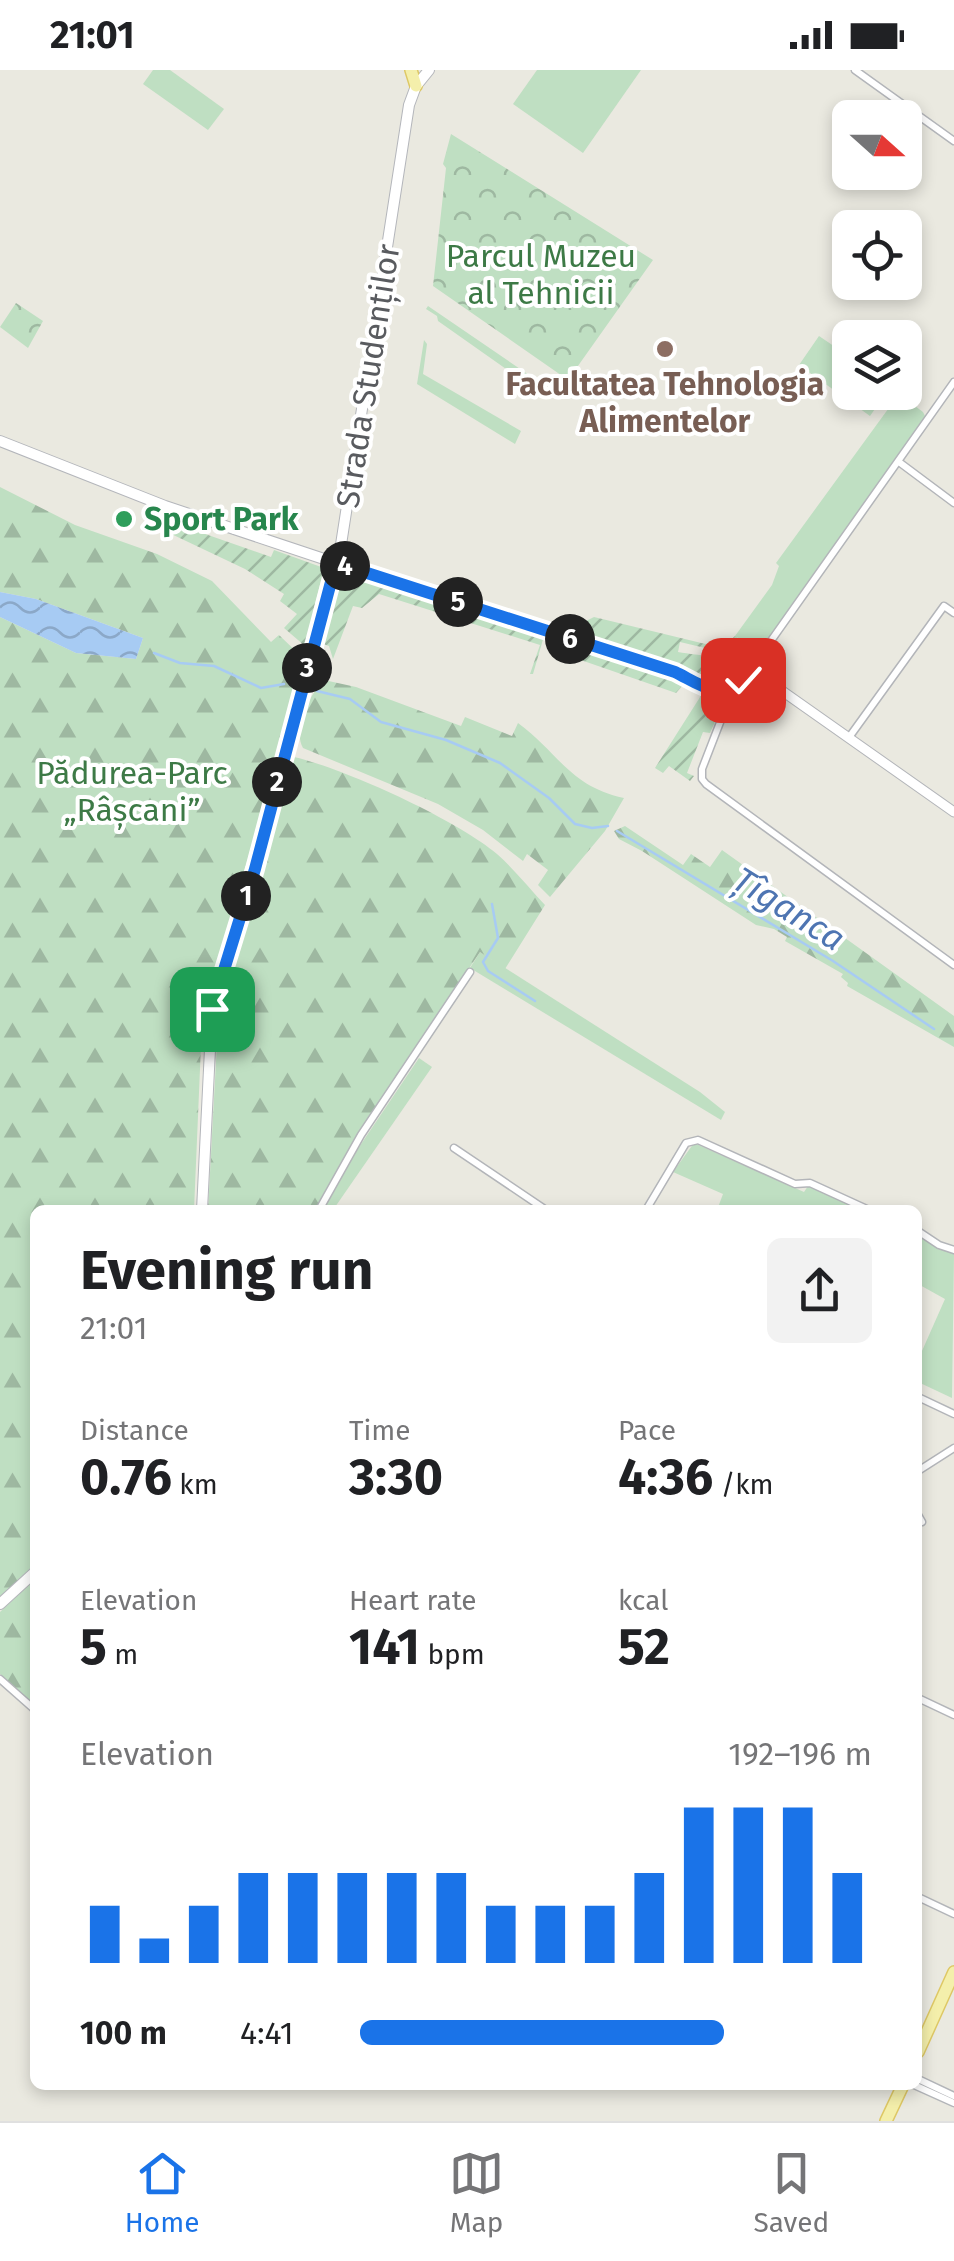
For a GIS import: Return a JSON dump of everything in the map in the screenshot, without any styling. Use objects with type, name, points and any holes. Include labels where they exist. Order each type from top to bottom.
[{"type":"main road","points":[[411,70],[416,86]]},
{"type":"main road","name":"Strada Studenților","points":[[202,1205],[212,1009],[255,869],[336,563],[348,511],[407,114],[416,86],[429,70]]},
{"type":"main road","points":[[0,440],[165,506],[336,563]]},
{"type":"main road","points":[[0,1604],[30,1577]]},
{"type":"main road","points":[[922,2043],[954,1972]]},
{"type":"main road","points":[[886,2121],[900,2090]]},
{"type":"street","points":[[855,70],[954,141]]},
{"type":"street","points":[[336,563],[675,672],[698,687],[717,690],[737,685],[954,382]]},
{"type":"street","points":[[898,462],[954,503]]},
{"type":"street","points":[[850,736],[944,606],[954,613]]},
{"type":"street","points":[[751,669],[954,812]]},
{"type":"street","points":[[717,690],[724,697],[726,708],[702,769],[706,784],[954,964]]},
{"type":"street","points":[[321,1205],[361,1136],[470,972]]},
{"type":"street","points":[[649,1205],[686,1143],[698,1140],[795,1184],[810,1183],[858,1205]]},
{"type":"street","points":[[454,1148],[539,1205]]},
{"type":"street","points":[[922,1234],[954,1250]]},
{"type":"street","points":[[922,1399],[954,1414]]},
{"type":"street","points":[[922,1468],[954,1448]]},
{"type":"street","points":[[0,1679],[30,1706]]},
{"type":"street","points":[[922,1700],[954,1715]]},
{"type":"street","points":[[922,1899],[954,1914]]},
{"type":"street","points":[[922,2085],[954,2100]]},
{"type":"green space","points":[[153,70],[170,70],[224,109],[208,130],[143,84]]},
{"type":"green space","points":[[537,70],[641,70],[583,153],[513,104]]},
{"type":"green space","name":"Parcul Muzeu al Tehnicii","points":[[451,134],[653,260],[568,380],[433,286],[446,168],[443,164]]},
{"type":"green space","points":[[16,303],[43,321],[28,348],[0,327]]},
{"type":"green space","points":[[428,306],[551,390],[546,397],[438,321],[426,309]]},
{"type":"green space","points":[[819,336],[832,345],[832,389],[799,365]]},
{"type":"green space","points":[[424,340],[427,344],[423,374],[521,431],[515,444],[417,384]]},
{"type":"green space","points":[[887,410],[923,412],[925,416],[900,456],[751,663],[736,656],[746,643],[735,636],[772,585],[779,566],[776,563]]},
{"type":"green space","name":"Pădurea-Parc „Râșcani”","points":[[0,487],[75,525],[157,554],[212,581],[271,642],[279,635],[304,659],[202,1022],[194,1205],[30,1205],[30,1569],[0,1597],[0,617],[76,653],[136,659],[143,638],[36,599],[0,592]]},
{"type":"green space","points":[[168,521],[271,557],[274,550],[324,568],[305,646],[284,628],[297,614],[280,601],[284,594],[245,569],[165,531]]},
{"type":"green space","points":[[343,573],[544,636],[533,674],[540,645],[379,594],[362,608],[353,606],[333,659],[329,646],[320,643]]},
{"type":"green space","points":[[594,617],[722,648],[738,637],[722,652],[680,642],[678,652],[722,659],[745,668],[736,680],[721,684],[568,633],[574,621],[578,625]]},
{"type":"green space","points":[[553,637],[681,678],[683,685],[676,693],[549,649]]},
{"type":"green space","name":"Pădurea-Parc „Râșcani”","points":[[324,680],[356,687],[461,726],[465,717],[512,736],[518,723],[577,777],[605,793],[624,798],[605,831],[550,897],[538,885],[548,870],[527,854],[523,861],[483,830],[438,804],[303,748],[301,722]]},
{"type":"green space","points":[[702,694],[719,696],[723,704],[710,733],[703,732],[687,773],[694,776],[690,781],[669,766],[663,773],[655,768]]},
{"type":"green space","name":"Pădurea-Parc „Râșcani”","points":[[294,757],[316,763],[371,784],[456,826],[497,854],[545,905],[505,969],[480,952],[387,1090],[320,1205],[208,1205],[219,1006],[263,865],[286,767]]},
{"type":"green space","points":[[625,826],[683,865],[691,854],[710,867],[722,850],[954,1016],[954,1047],[847,986],[843,974],[785,941],[787,937],[756,925],[619,839],[614,831]]},
{"type":"green space","points":[[480,952],[700,1092],[725,1112],[721,1120],[470,968]]},
{"type":"green space","points":[[419,1058],[432,1067],[336,1205],[326,1205],[349,1162]]},
{"type":"green space","points":[[694,1143],[804,1192],[813,1186],[853,1205],[719,1205],[723,1194],[673,1172]]},
{"type":"green space","points":[[922,1239],[954,1253],[952,1398],[922,1384],[922,1351],[945,1299],[922,1286]]},
{"type":"green space","points":[[30,1584],[30,1701],[0,1674],[0,1612]]},
{"type":"water","points":[[0,592],[36,599],[143,638],[136,659],[76,653],[0,617]]},
{"type":"waterway","name":"Țîganca","points":[[154,653],[180,663],[214,666],[261,688],[284,684]]},
{"type":"waterway","name":"Țîganca","points":[[317,691],[350,699],[381,722],[446,740],[500,763],[549,798],[575,824],[608,826]]},
{"type":"waterway","name":"Țîganca","points":[[617,831],[833,961],[934,1029]]},
{"type":"waterway","points":[[492,904],[498,938],[483,962],[488,971],[535,1001]]},
{"type":"place","name":"Facultatea Tehnologia Alimentelor","points":[[665,349]]},
{"type":"place","name":"Sport Park","points":[[124,519]]},
{"type":"route","points":[[212,1009],[255,869],[336,563],[675,672],[698,687],[730,689],[743,680]]}]
